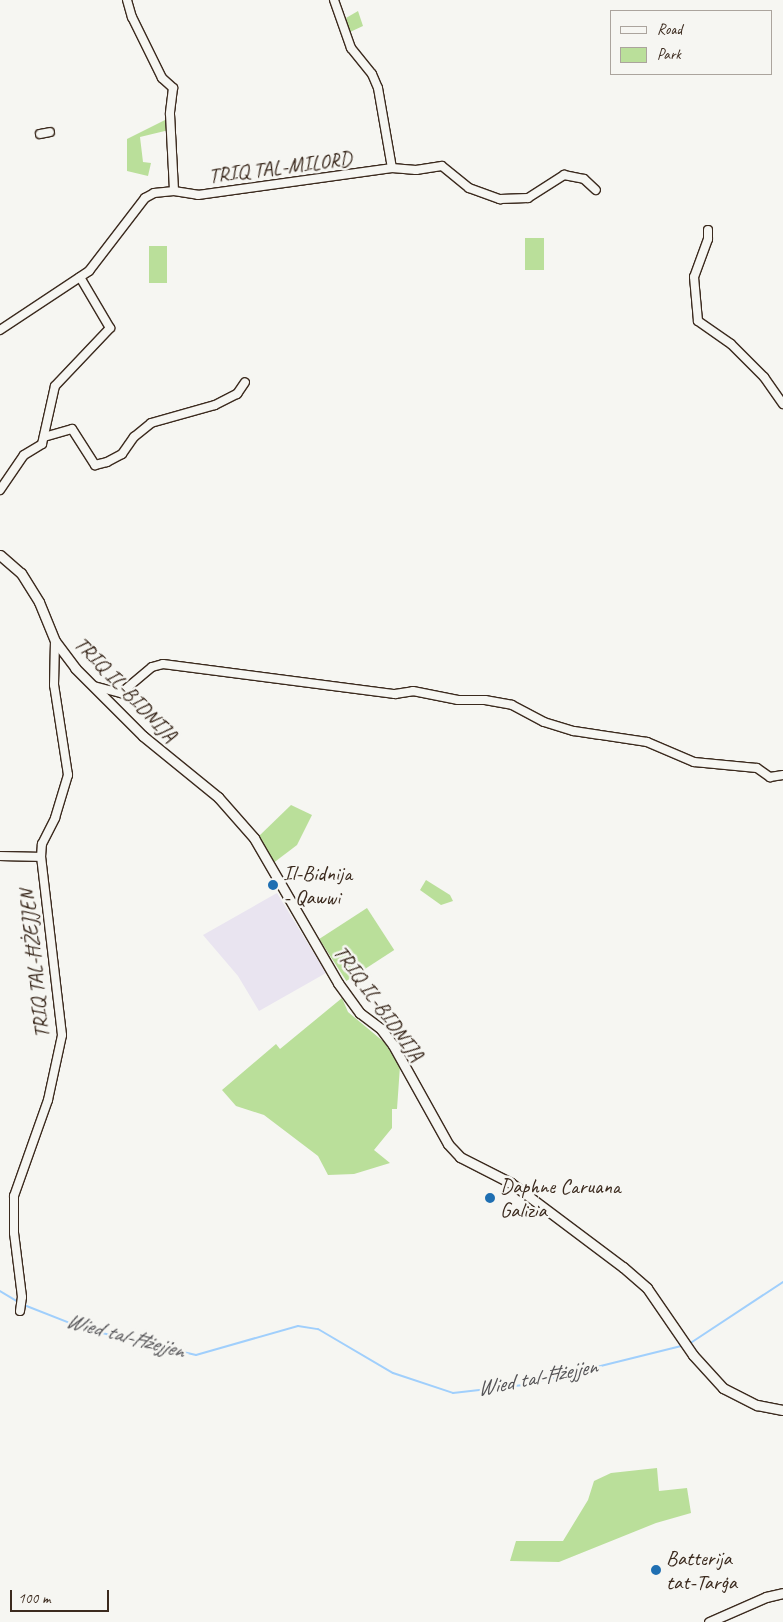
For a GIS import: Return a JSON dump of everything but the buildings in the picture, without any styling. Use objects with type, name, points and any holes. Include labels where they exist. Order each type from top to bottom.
[{"type":"street","points":[[128,0],[132,17],[162,78],[173,88],[170,114],[174,191]]},
{"type":"street","points":[[334,0],[351,48],[378,88],[392,168]]},
{"type":"street","points":[[40,134],[50,132]]},
{"type":"street","name":"TRIQ TAL-MILORD","points":[[0,330],[89,271],[145,198],[174,191],[198,195],[392,168],[444,166],[470,188],[506,200],[528,198],[557,176],[564,174],[584,179],[596,190]]},
{"type":"street","points":[[708,230],[708,239],[694,277],[698,321],[731,344],[764,376],[783,404]]},
{"type":"street","points":[[0,490],[24,455],[42,444],[55,386],[110,328],[80,278]]},
{"type":"street","points":[[44,437],[72,429],[95,465],[107,462],[122,454],[134,437],[151,423],[215,405],[237,394],[245,382]]},
{"type":"street","name":"TRIQ IL-BIDNIJA","points":[[0,554],[21,573],[39,602],[55,641],[90,684],[143,736],[239,818],[254,838],[338,983],[360,1013],[381,1029],[393,1045],[448,1144],[460,1157],[512,1183],[629,1272],[647,1288],[694,1355],[723,1388],[757,1405],[783,1410]]},
{"type":"street","name":"TRIQ TAL-ĦŻEJJEN","points":[[20,1311],[22,1297],[14,1234],[14,1196],[48,1100],[62,1035],[53,935],[43,893],[41,857],[42,844],[55,818],[68,775],[54,685],[55,641]]},
{"type":"street","points":[[90,684],[121,693],[152,667],[163,664],[395,694],[413,691],[458,700],[485,700],[512,705],[544,722],[574,732],[647,742],[694,762],[757,768],[770,778],[783,775]]},
{"type":"street","points":[[0,856],[41,857]]},
{"type":"street","points":[[709,1622],[766,1597],[783,1593]]},
{"type":"shaded area","points":[[277,893],[326,973],[259,1011],[238,976],[203,935]]},
{"type":"green space","points":[[358,11],[363,26],[350,32],[346,18]]},
{"type":"green space","points":[[167,119],[169,130],[140,137],[143,162],[151,163],[148,176],[127,171],[127,139]]},
{"type":"green space","points":[[525,238],[544,238],[544,270],[525,270]]},
{"type":"green space","points":[[149,246],[167,246],[167,283],[149,283]]},
{"type":"green space","points":[[291,805],[312,815],[297,845],[272,864],[258,837]]},
{"type":"green space","points":[[426,880],[450,895],[453,901],[441,905],[420,890]]},
{"type":"green space","points":[[367,908],[394,950],[346,981],[319,939]]},
{"type":"green space","points":[[342,998],[348,1012],[384,1042],[400,1066],[397,1109],[392,1109],[392,1128],[374,1150],[390,1163],[354,1174],[328,1175],[318,1156],[264,1115],[236,1106],[222,1090],[276,1044],[280,1049]]},
{"type":"green space","points":[[657,1468],[659,1491],[687,1488],[691,1513],[656,1523],[559,1562],[510,1561],[516,1541],[563,1541],[588,1500],[594,1481],[611,1473]]},
{"type":"waterway","name":"Wied tal-Ħżejjen","points":[[689,1344],[783,1282]]},
{"type":"waterway","name":"Wied tal-Ħżejjen","points":[[0,1291],[20,1303]]},
{"type":"waterway","name":"Wied tal-Ħżejjen","points":[[24,1305],[85,1329],[196,1355],[298,1326],[318,1329],[393,1373],[453,1393],[524,1385],[682,1346]]},
{"type":"place","name":"Il-Bidnija - Qawwi","points":[[273,885]]},
{"type":"place","name":"Daphne Caruana Galizia","points":[[490,1198]]},
{"type":"place","name":"Batterija tat-Tarġa","points":[[656,1570]]}]
